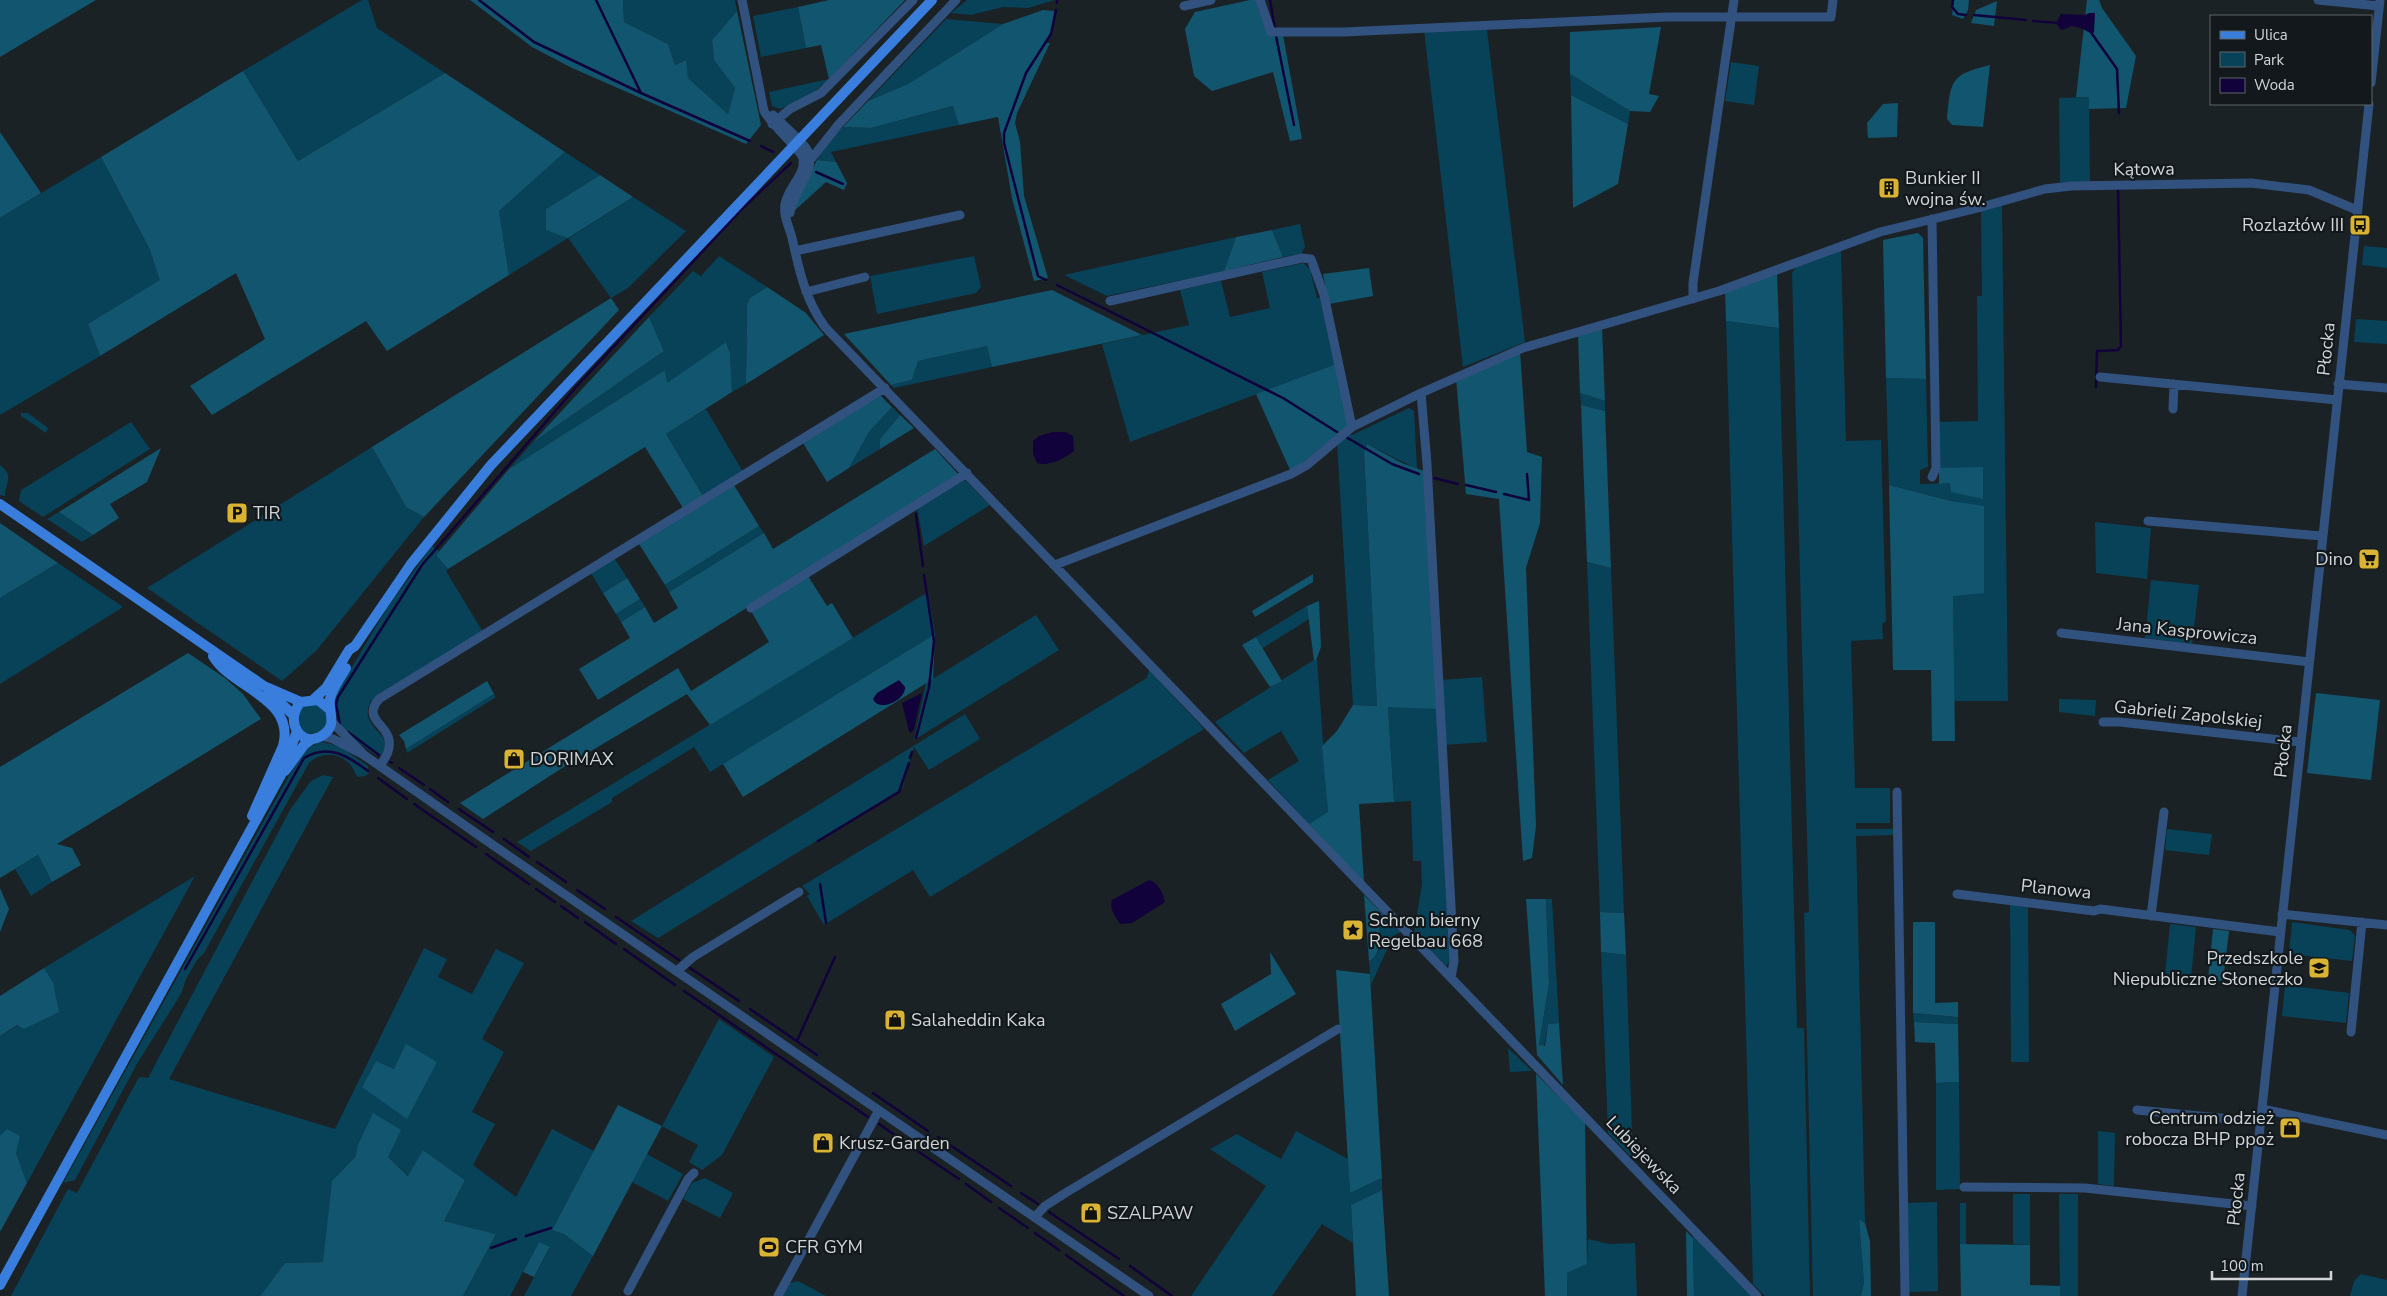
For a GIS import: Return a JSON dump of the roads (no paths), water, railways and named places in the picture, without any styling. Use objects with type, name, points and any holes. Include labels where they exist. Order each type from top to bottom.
[{"type":"main road","points":[[264,686],[301,702],[314,699],[326,688],[349,650],[355,646],[411,564],[492,465],[932,0]]},
{"type":"main road","points":[[0,504],[264,686],[293,715]]},
{"type":"main road","points":[[282,773],[305,744],[328,732],[332,722],[329,709],[332,694],[354,654],[355,646]]},
{"type":"main road","points":[[209,648],[215,659],[276,710],[284,726],[283,746],[252,814],[249,834]]},
{"type":"main road","points":[[314,699],[324,703],[329,709]]},
{"type":"main road","points":[[301,702],[293,715],[294,725],[297,731],[305,737],[317,738]]},
{"type":"main road","points":[[0,1285],[282,773],[297,731]]},
{"type":"street","points":[[742,0],[761,91],[774,122],[796,143],[807,149],[806,161]]},
{"type":"street","points":[[774,122],[790,109],[820,93],[913,0]]},
{"type":"street","name":"Lubiejewska","points":[[956,0],[806,161],[785,204],[785,215],[806,292],[813,308],[825,327],[1757,1296]]},
{"type":"street","points":[[1184,6],[1211,0]]},
{"type":"street","points":[[1260,0],[1271,32],[1344,32],[1558,21],[1732,16],[1831,17],[1833,0]]},
{"type":"street","points":[[1693,299],[1693,283],[1734,0]]},
{"type":"street","points":[[2318,0],[2379,3],[2372,69]]},
{"type":"street","name":"Płocka","points":[[2242,1296],[2368,105]]},
{"type":"street","name":"Kątowa","points":[[1055,565],[1291,474],[1307,465],[1329,444],[1352,427],[1421,393],[1523,348],[1693,299],[1765,275],[1880,232],[2029,192],[2051,187],[2071,186],[2251,183],[2280,185],[2309,190],[2357,210]]},
{"type":"street","points":[[795,251],[960,215]]},
{"type":"street","points":[[1932,219],[1936,468],[1932,477]]},
{"type":"street","points":[[1110,300],[1302,258],[1311,258],[1324,295],[1352,427]]},
{"type":"street","points":[[806,292],[865,277]]},
{"type":"street","points":[[2100,377],[2337,400]]},
{"type":"street","points":[[2172,409],[2174,384]]},
{"type":"street","points":[[2338,384],[2387,388]]},
{"type":"street","points":[[380,766],[388,752],[390,743],[389,737],[373,714],[374,707],[379,699],[885,388]]},
{"type":"street","points":[[1421,393],[1454,951],[1451,978]]},
{"type":"street","points":[[751,608],[967,473]]},
{"type":"street","points":[[2148,521],[2322,536]]},
{"type":"street","name":"Jana Kasprowicza","points":[[2061,633],[2309,662]]},
{"type":"street","points":[[332,722],[364,754],[380,766],[878,1112],[1149,1296]]},
{"type":"street","name":"Gabrieli Zapolskiej","points":[[2103,722],[2120,722],[2300,742]]},
{"type":"street","points":[[317,738],[333,739],[356,752],[364,754]]},
{"type":"street","points":[[1896,792],[1906,1296]]},
{"type":"street","points":[[2151,916],[2164,812]]},
{"type":"street","points":[[677,971],[693,957],[799,892]]},
{"type":"street","name":"Planowa","points":[[1957,894],[2280,932]]},
{"type":"street","points":[[2282,914],[2387,925]]},
{"type":"street","points":[[2351,1032],[2362,922]]},
{"type":"street","points":[[1035,1217],[1045,1206],[1067,1192],[1338,1030]]},
{"type":"street","points":[[2262,1109],[2387,1135]]},
{"type":"street","points":[[2137,1110],[2260,1122]]},
{"type":"street","points":[[778,1296],[878,1112]]},
{"type":"street","points":[[630,1294],[688,1179],[694,1173]]},
{"type":"street","points":[[1964,1187],[2085,1188],[2252,1206]]},
{"type":"water","points":[[2095,13],[2094,32],[2092,34],[2072,26],[2061,30],[2056,23],[2061,14],[2085,15]]},
{"type":"water","points":[[1053,432],[1066,432],[1073,436],[1074,451],[1052,463],[1037,463],[1033,454],[1033,441],[1039,436]]},
{"type":"water","points":[[899,680],[905,687],[904,692],[897,700],[886,705],[876,703],[873,699],[877,693]]},
{"type":"water","points":[[922,693],[914,729],[911,733],[902,703]]},
{"type":"water","points":[[1149,880],[1160,888],[1165,902],[1132,923],[1120,924],[1112,910],[1112,900]]},
{"type":"waterway","points":[[479,0],[534,42],[641,93]]},
{"type":"waterway","points":[[596,0],[641,93],[750,141]]},
{"type":"waterway","points":[[1270,0],[1275,29]]},
{"type":"waterway","points":[[1953,0],[1952,7],[1958,14],[1966,15]]},
{"type":"waterway","points":[[1046,280],[1038,276],[1004,143],[1004,133],[1026,73],[1051,34],[1056,10]]},
{"type":"waterway","points":[[1974,15],[2026,20]]},
{"type":"waterway","points":[[2033,21],[2059,23]]},
{"type":"waterway","points":[[2090,31],[2117,69],[2119,113]]},
{"type":"waterway","points":[[1276,36],[1294,125]]},
{"type":"waterway","points":[[761,146],[773,152]]},
{"type":"waterway","points":[[340,725],[336,704],[338,697],[422,565],[577,386],[744,207],[791,163]]},
{"type":"waterway","points":[[816,172],[843,184]]},
{"type":"waterway","points":[[2096,387],[2097,351],[2118,350],[2121,346],[2118,188]]},
{"type":"waterway","points":[[1057,285],[1283,398],[1337,432]]},
{"type":"waterway","points":[[1346,437],[1392,464],[1419,474]]},
{"type":"waterway","points":[[1504,494],[1529,500],[1527,474]]},
{"type":"waterway","points":[[1434,478],[1458,484]]},
{"type":"waterway","points":[[1466,485],[1496,492]]},
{"type":"waterway","points":[[916,514],[923,566]]},
{"type":"waterway","points":[[916,738],[929,687],[934,641],[924,575]]},
{"type":"waterway","points":[[348,732],[379,755]]},
{"type":"waterway","points":[[185,969],[304,758],[321,752],[338,753],[368,771]]},
{"type":"waterway","points":[[910,758],[912,752]]},
{"type":"waterway","points":[[818,841],[899,792],[909,763]]},
{"type":"waterway","points":[[399,768],[424,785]]},
{"type":"waterway","points":[[378,778],[407,799]]},
{"type":"waterway","points":[[430,789],[448,802]]},
{"type":"waterway","points":[[414,804],[476,847]]},
{"type":"waterway","points":[[459,809],[493,832]]},
{"type":"waterway","points":[[504,839],[529,857]]},
{"type":"waterway","points":[[486,854],[529,884]]},
{"type":"waterway","points":[[537,862],[566,882]]},
{"type":"waterway","points":[[820,884],[826,923]]},
{"type":"waterway","points":[[536,889],[555,902]]},
{"type":"waterway","points":[[577,890],[605,909]]},
{"type":"waterway","points":[[561,906],[578,918]]},
{"type":"waterway","points":[[616,917],[679,960]]},
{"type":"waterway","points":[[585,922],[616,944]]},
{"type":"waterway","points":[[624,949],[675,985]]},
{"type":"waterway","points":[[797,1041],[835,957]]},
{"type":"waterway","points":[[690,968],[739,1001]]},
{"type":"waterway","points":[[684,991],[868,1117]]},
{"type":"waterway","points":[[750,1009],[817,1055]]},
{"type":"waterway","points":[[873,1093],[928,1131]]},
{"type":"waterway","points":[[879,1124],[906,1143]]},
{"type":"waterway","points":[[938,1137],[1011,1186]]},
{"type":"waterway","points":[[913,1148],[959,1179]]},
{"type":"waterway","points":[[966,1184],[991,1202]]},
{"type":"waterway","points":[[1021,1193],[1038,1204]]},
{"type":"waterway","points":[[999,1208],[1028,1228]]},
{"type":"waterway","points":[[1049,1212],[1119,1259]]},
{"type":"waterway","points":[[526,1236],[551,1228]]},
{"type":"waterway","points":[[1035,1233],[1059,1250]]},
{"type":"waterway","points":[[491,1248],[516,1239]]},
{"type":"waterway","points":[[1066,1255],[1124,1296]]},
{"type":"waterway","points":[[1130,1266],[1172,1296]]},
{"type":"place","name":"Bunkier II wojna św.","points":[[1889,188]]},
{"type":"place","name":"Rozlazłów III","points":[[2360,225]]},
{"type":"place","name":"TIR","points":[[237,513]]},
{"type":"place","name":"Dino","points":[[2369,559]]},
{"type":"place","name":"DORIMAX","points":[[514,759]]},
{"type":"place","name":"Schron bierny Regelbau 668","points":[[1353,930]]},
{"type":"place","name":"Przedszkole Niepubliczne Słoneczko","points":[[2319,968]]},
{"type":"place","name":"Salaheddin Kaka","points":[[895,1020]]},
{"type":"place","name":"Centrum odzież robocza BHP ppoż","points":[[2290,1128]]},
{"type":"place","name":"Krusz-Garden","points":[[823,1143]]},
{"type":"place","name":"SZALPAW","points":[[1091,1213]]},
{"type":"place","name":"CFR GYM","points":[[769,1247]]}]
